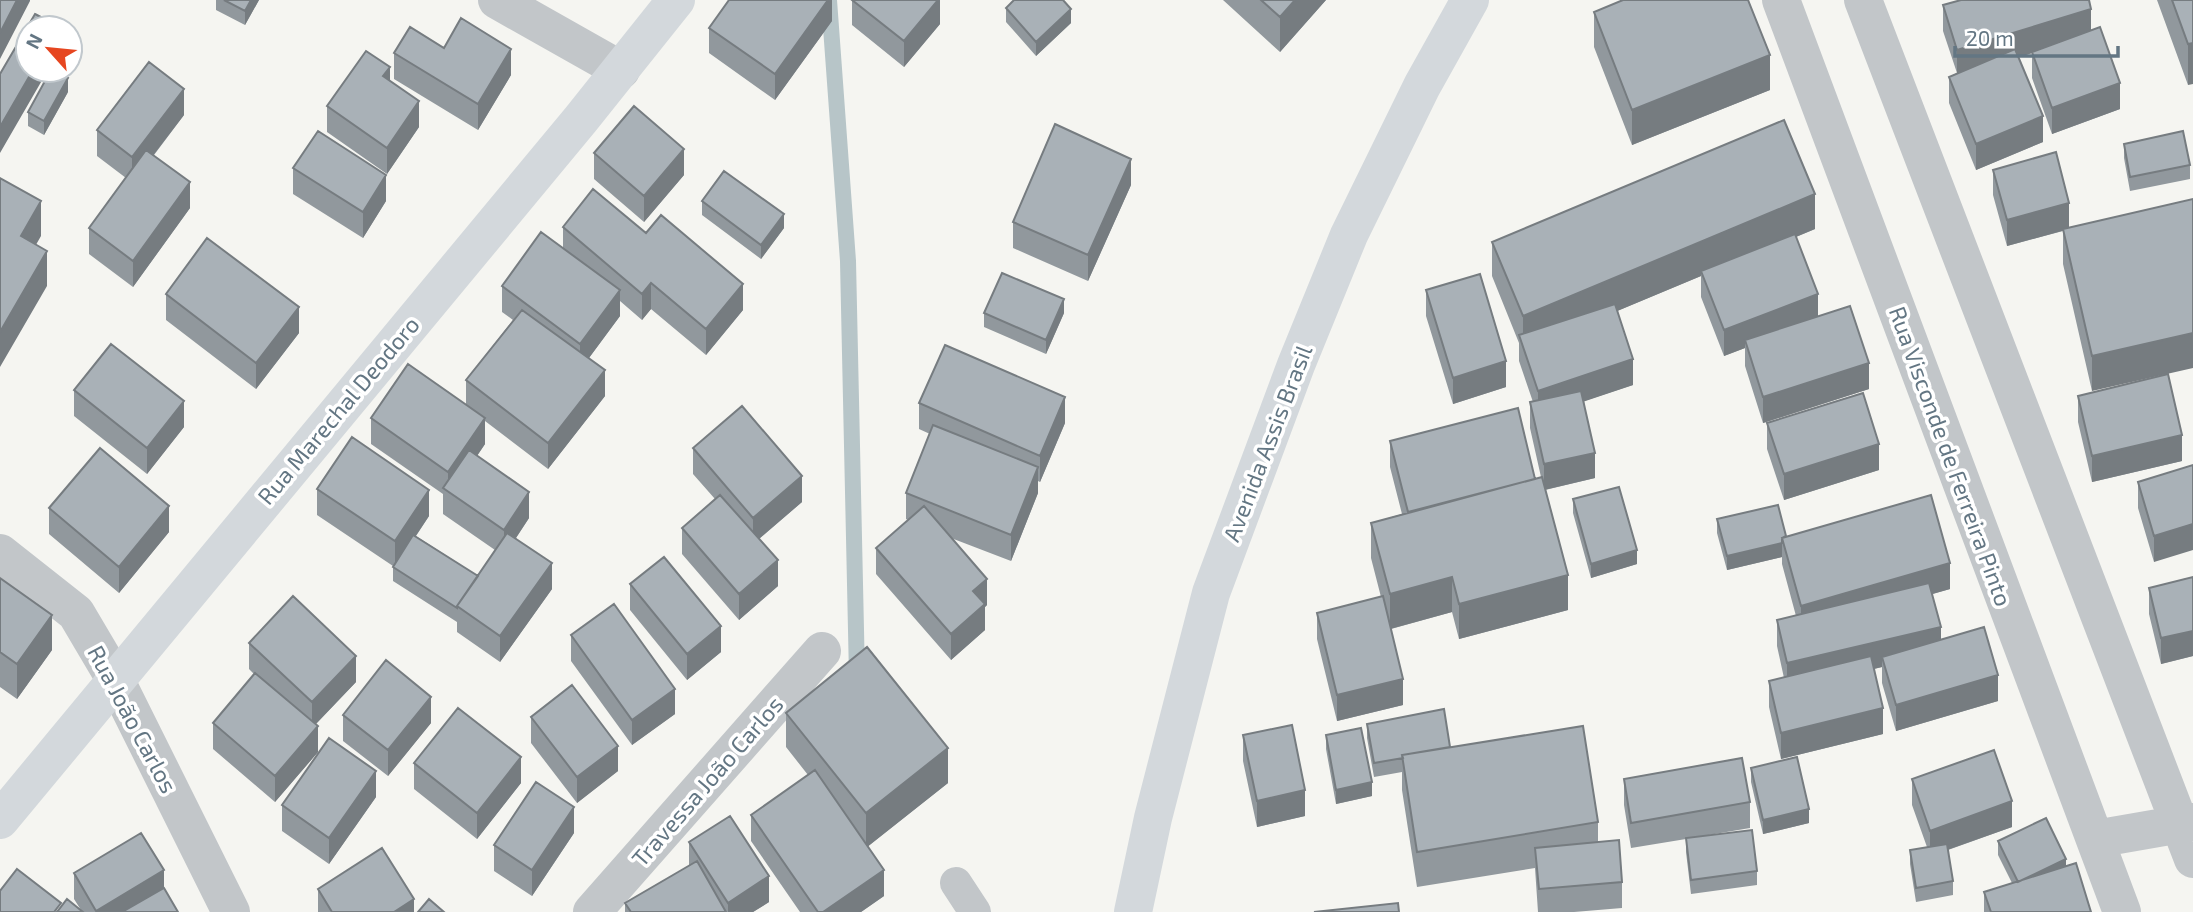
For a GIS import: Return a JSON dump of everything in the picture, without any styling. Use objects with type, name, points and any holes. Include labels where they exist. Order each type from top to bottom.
[{"type":"street","points":[[497,0],[621,70]]},
{"type":"street","name":"Rua Marechal Deodoro","points":[[0,820],[676,0]]},
{"type":"street","name":"Avenida Assis Brasil","points":[[1133,912],[1153,818],[1211,593],[1296,365],[1349,235],[1422,86],[1470,0]]},
{"type":"street","name":"Rua Visconde de Ferreira Pinto","points":[[1781,0],[2122,912]]},
{"type":"street","points":[[1863,0],[2189,835],[2095,839]]},
{"type":"street","name":"Rua João Carlos","points":[[0,553],[76,613],[116,679],[232,912]]},
{"type":"street","name":"Travessa João Carlos","points":[[592,912],[822,651]]},
{"type":"lane","points":[[956,883],[975,912]]},
{"type":"building","points":[[0,0],[17,0],[0,33]]},
{"type":"building","points":[[224,0],[251,0],[245,11]]},
{"type":"building","points":[[729,0],[828,0],[775,74],[709,28]]},
{"type":"building","points":[[852,0],[938,0],[904,41]]},
{"type":"building","points":[[1014,0],[1063,0],[1071,9],[1036,42],[1006,8]]},
{"type":"building","points":[[1261,0],[1295,0],[1280,17]]},
{"type":"building","points":[[1623,0],[1748,0],[1770,55],[1632,110],[1594,12]]},
{"type":"building","points":[[1961,0],[2089,0],[2091,9],[1957,50],[1943,5]]},
{"type":"building","points":[[2172,0],[2193,0],[2193,43],[2188,44]]},
{"type":"building","points":[[461,18],[511,49],[478,104],[394,53],[410,27],[444,48]]},
{"type":"building","points":[[2100,27],[2120,83],[2052,108],[2032,52]]},
{"type":"building","points":[[2015,49],[2043,116],[1976,144],[1949,77]]},
{"type":"building","points":[[14,50],[14,84],[25,84],[0,127],[0,74]]},
{"type":"building","points":[[366,51],[390,67],[383,76],[419,101],[387,148],[327,106]]},
{"type":"building","points":[[149,62],[184,89],[132,157],[97,130]]},
{"type":"building","points":[[43,84],[65,84],[44,121],[28,112]]},
{"type":"building","points":[[634,106],[684,149],[644,196],[594,153]]},
{"type":"building","points":[[1784,120],[1815,194],[1523,316],[1492,242]]},
{"type":"building","points":[[1055,124],[1131,159],[1088,255],[1013,222]]},
{"type":"building","points":[[318,131],[386,175],[363,212],[293,168]]},
{"type":"building","points":[[2183,131],[2190,165],[2130,177],[2124,144]]},
{"type":"building","points":[[146,150],[190,182],[133,261],[89,228]]},
{"type":"building","points":[[2056,152],[2069,203],[2007,220],[1993,170]]},
{"type":"building","points":[[724,171],[784,214],[761,245],[702,201]]},
{"type":"building","points":[[0,178],[41,201],[21,236],[47,251],[0,332]]},
{"type":"building","points":[[593,189],[646,233],[661,215],[743,284],[706,329],[651,283],[642,294],[563,227]]},
{"type":"building","points":[[2193,199],[2193,333],[2092,356],[2063,229]]},
{"type":"building","points":[[541,232],[620,290],[580,344],[502,286]]},
{"type":"building","points":[[1795,234],[1818,294],[1724,330],[1701,271]]},
{"type":"building","points":[[207,238],[299,307],[256,363],[166,294]]},
{"type":"building","points":[[1002,273],[1064,299],[1046,340],[984,313]]},
{"type":"building","points":[[1480,274],[1506,361],[1453,378],[1426,290]]},
{"type":"building","points":[[1615,304],[1633,359],[1538,391],[1519,335]]},
{"type":"building","points":[[1850,306],[1869,363],[1763,397],[1745,340]]},
{"type":"building","points":[[522,310],[605,370],[548,443],[466,380]]},
{"type":"building","points":[[111,344],[184,401],[147,448],[74,390]]},
{"type":"building","points":[[945,345],[1065,397],[1040,456],[919,403]]},
{"type":"building","points":[[408,364],[485,418],[448,472],[371,418]]},
{"type":"building","points":[[2168,374],[2182,435],[2092,456],[2078,396]]},
{"type":"building","points":[[1581,391],[1595,453],[1544,464],[1530,402]]},
{"type":"building","points":[[1863,393],[1879,444],[1784,474],[1767,423]]},
{"type":"building","points":[[742,406],[802,476],[753,518],[693,448]]},
{"type":"building","points":[[1518,408],[1535,479],[1408,512],[1390,441]]},
{"type":"building","points":[[933,425],[1038,467],[1011,535],[906,493]]},
{"type":"building","points":[[352,437],[429,490],[395,541],[317,489]]},
{"type":"building","points":[[100,448],[169,506],[119,567],[49,508]]},
{"type":"building","points":[[469,450],[529,492],[504,530],[443,488]]},
{"type":"building","points":[[2193,465],[2193,524],[2154,536],[2138,482]]},
{"type":"building","points":[[1542,477],[1568,575],[1459,604],[1452,577],[1390,594],[1371,523]]},
{"type":"building","points":[[1619,487],[1637,550],[1591,564],[1573,499]]},
{"type":"building","points":[[720,495],[778,560],[739,594],[682,528]]},
{"type":"building","points":[[1931,495],[1950,563],[1801,606],[1782,538]]},
{"type":"building","points":[[1778,505],[1786,536],[1782,538],[1782,543],[1727,556],[1717,519]]},
{"type":"building","points":[[924,506],[987,579],[973,591],[985,604],[951,634],[876,548]]},
{"type":"building","points":[[507,533],[552,563],[500,636],[457,606]]},
{"type":"building","points":[[413,535],[478,576],[457,608],[393,567]]},
{"type":"building","points":[[664,557],[721,626],[687,654],[630,584]]},
{"type":"building","points":[[2193,577],[2193,631],[2161,638],[2149,588]]},
{"type":"building","points":[[0,578],[52,615],[17,664],[0,652]]},
{"type":"building","points":[[1929,583],[1941,627],[1787,663],[1777,620]]},
{"type":"building","points":[[293,596],[356,656],[312,702],[249,643]]},
{"type":"building","points":[[1383,596],[1403,679],[1337,695],[1317,613]]},
{"type":"building","points":[[614,604],[675,689],[632,720],[571,635]]},
{"type":"building","points":[[1984,627],[1998,675],[1896,705],[1882,657]]},
{"type":"building","points":[[867,647],[948,748],[866,813],[786,713]]},
{"type":"building","points":[[1871,656],[1883,708],[1781,733],[1769,681]]},
{"type":"building","points":[[386,660],[431,697],[388,750],[343,715]]},
{"type":"building","points":[[255,673],[318,726],[275,776],[213,723]]},
{"type":"building","points":[[572,685],[618,746],[577,777],[531,717]]},
{"type":"building","points":[[458,708],[521,757],[477,813],[414,763]]},
{"type":"building","points":[[1444,709],[1450,747],[1374,763],[1367,724]]},
{"type":"building","points":[[1292,725],[1305,790],[1257,801],[1243,735]]},
{"type":"building","points":[[1583,726],[1598,822],[1417,852],[1402,755]]},
{"type":"building","points":[[1361,728],[1372,782],[1336,790],[1326,735]]},
{"type":"building","points":[[329,738],[376,771],[329,838],[282,805]]},
{"type":"building","points":[[1994,750],[2012,801],[1930,831],[1912,779]]},
{"type":"building","points":[[1797,757],[1809,809],[1763,820],[1751,768]]},
{"type":"building","points":[[1742,758],[1750,802],[1631,823],[1624,779]]},
{"type":"building","points":[[815,770],[884,870],[823,912],[818,912],[751,815]]},
{"type":"building","points":[[536,782],[574,807],[532,870],[494,845]]},
{"type":"building","points":[[730,816],[769,876],[728,903],[689,842]]},
{"type":"building","points":[[2046,818],[2066,859],[2018,882],[1998,841]]},
{"type":"building","points":[[1752,830],[1757,871],[1691,880],[1686,838]]},
{"type":"building","points":[[141,833],[164,870],[96,911],[74,873]]},
{"type":"building","points":[[1619,840],[1622,882],[1539,889],[1535,848]]},
{"type":"building","points":[[1947,844],[1953,881],[1916,888],[1910,850]]},
{"type":"building","points":[[382,848],[414,899],[394,912],[332,912],[318,889]]},
{"type":"building","points":[[697,861],[726,912],[631,912],[625,903]]},
{"type":"building","points":[[2076,863],[2091,912],[1991,912],[1984,892]]},
{"type":"building","points":[[17,869],[61,903],[54,912],[0,912],[0,891]]},
{"type":"building","points":[[164,888],[178,912],[122,912]]},
{"type":"building","points":[[67,899],[83,912],[57,912]]},
{"type":"building","points":[[429,899],[444,912],[418,912]]},
{"type":"building","points":[[1398,903],[1399,912],[1314,912]]},
{"type":"waterway","points":[[829,0],[848,261],[857,676]]}]
